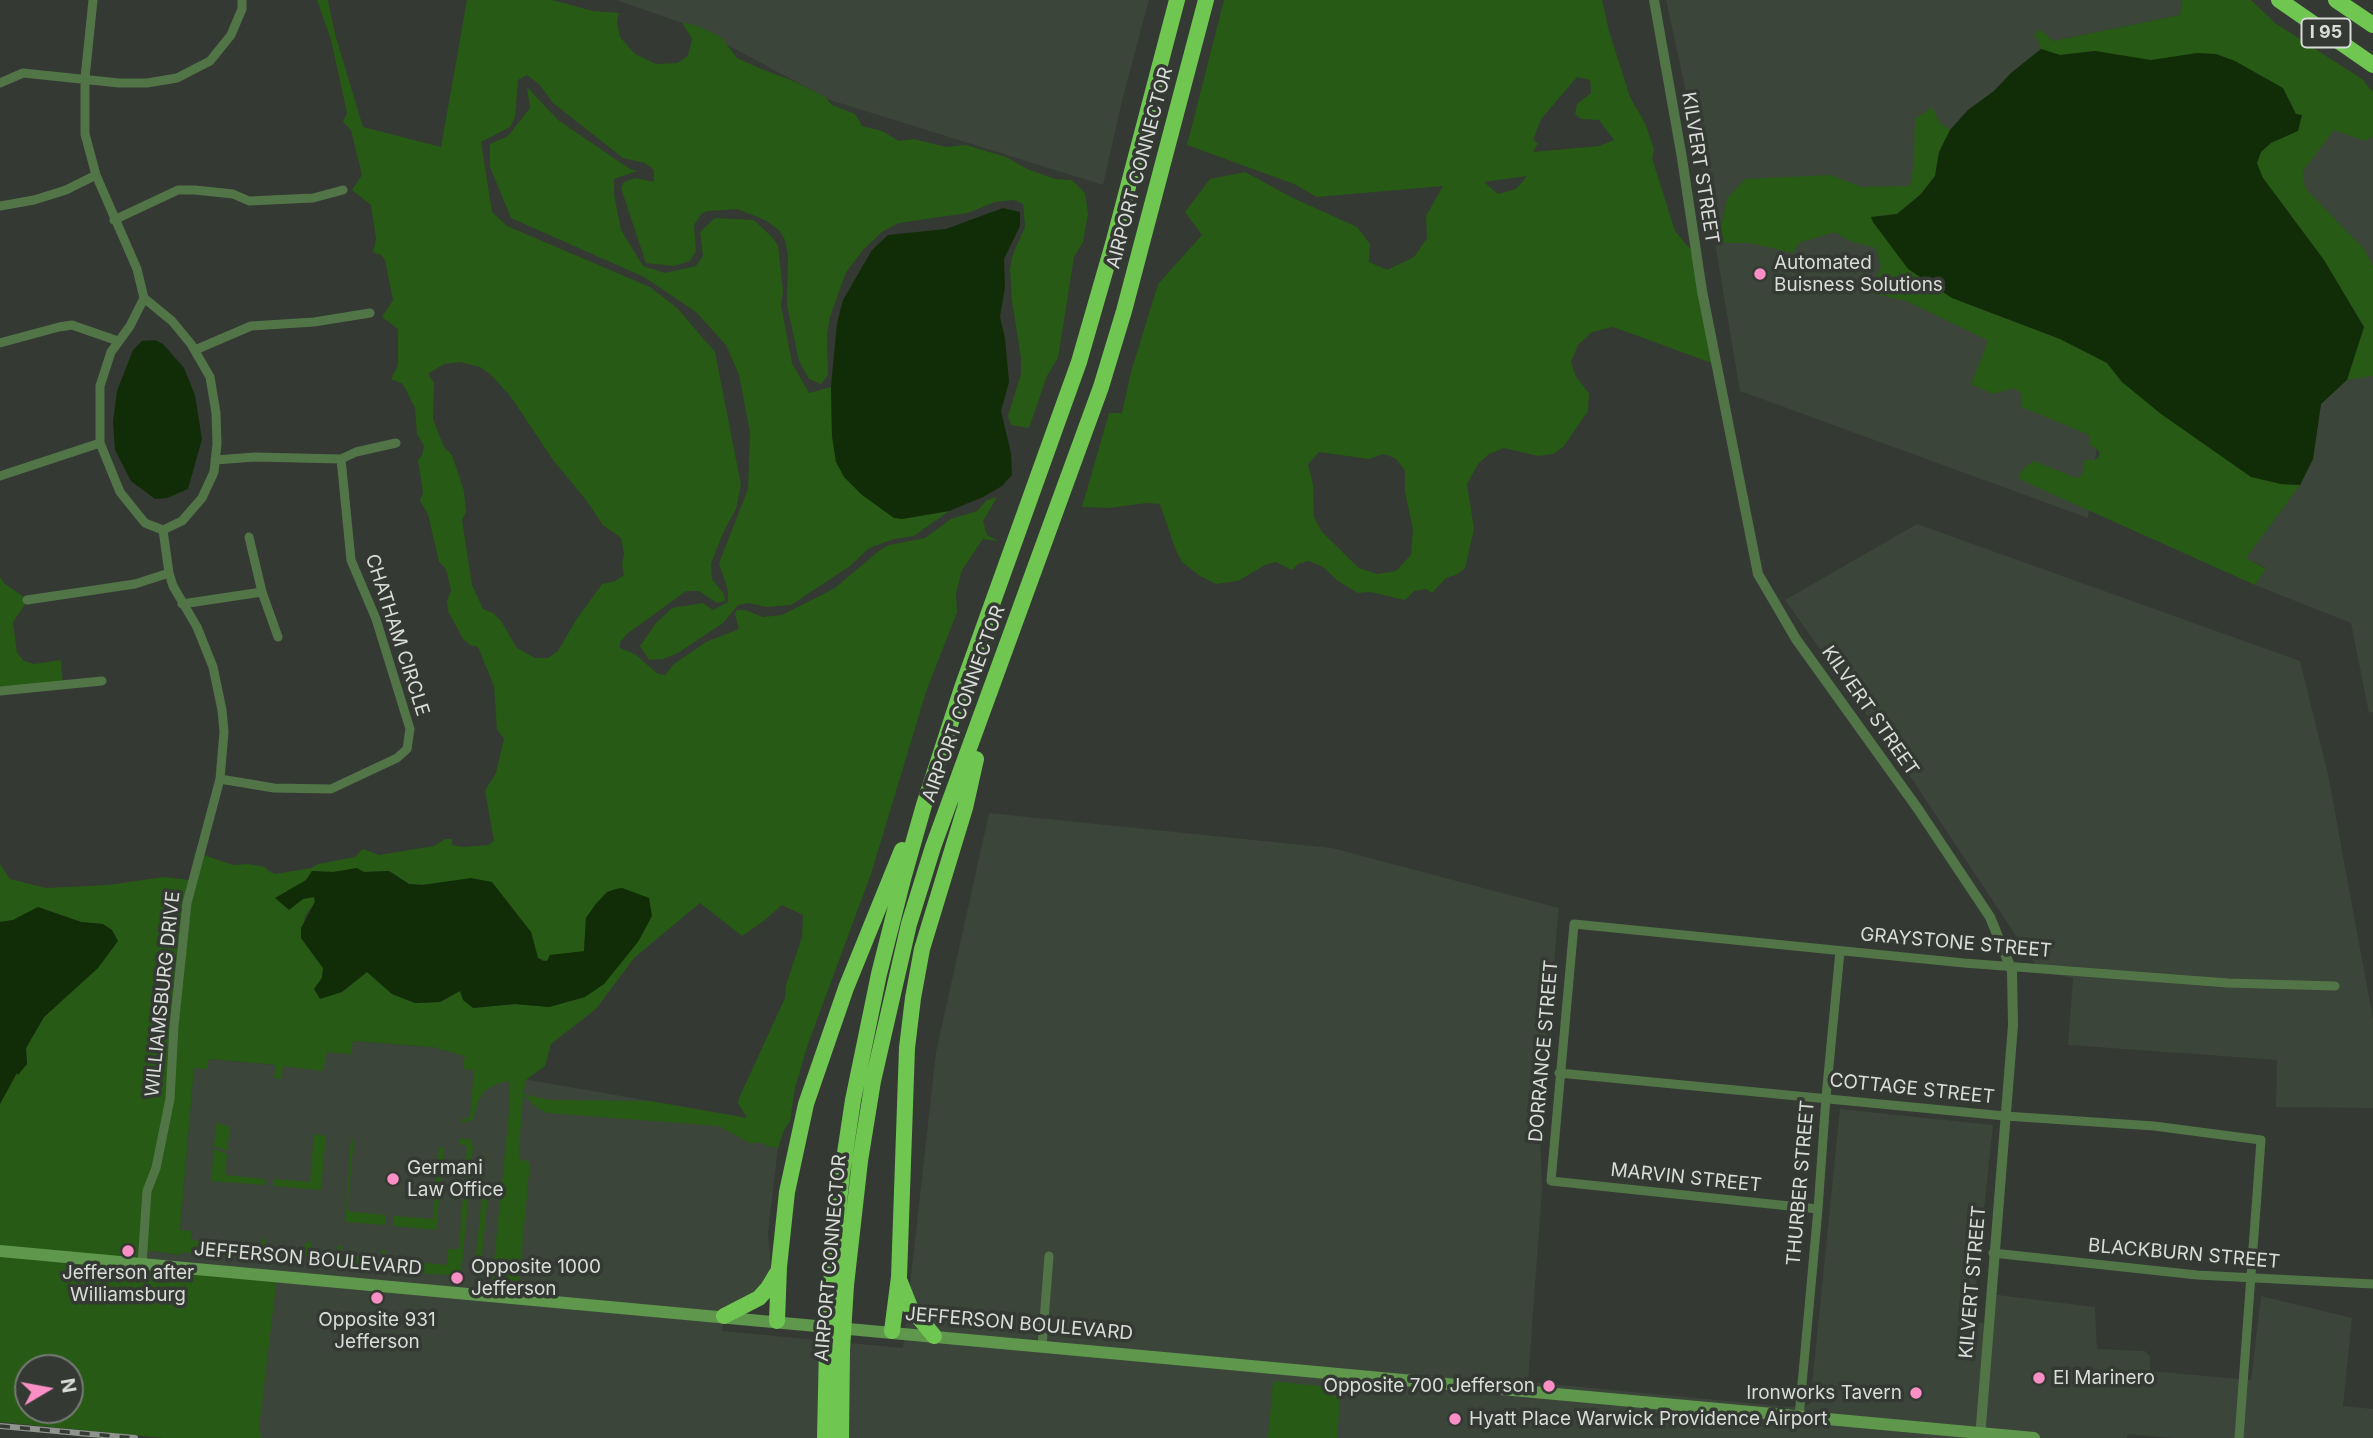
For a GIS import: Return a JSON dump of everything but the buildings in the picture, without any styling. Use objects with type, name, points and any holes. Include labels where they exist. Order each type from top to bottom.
[{"type":"highway","name":"AIRPORT CONNECTOR","points":[[839,1284],[842,1173],[861,1057],[891,925],[937,764],[1075,374],[1113,244],[1177,0]]},
{"type":"highway","name":"AIRPORT CONNECTOR","points":[[825,1438],[839,1284],[895,976],[933,847],[1088,426],[1114,348],[1206,0]]},
{"type":"highway","name":"I 95","points":[[2279,0],[2373,65]]},
{"type":"highway","name":"I 95","points":[[2336,0],[2373,25]]},
{"type":"highway","points":[[2354,0],[2373,16]]},
{"type":"highway","points":[[892,1331],[899,1277],[907,1048],[913,998],[930,918],[965,808],[991,693]]},
{"type":"highway","points":[[777,1321],[779,1267],[787,1192],[806,1104],[846,988],[937,764]]},
{"type":"highway","points":[[724,1316],[759,1298],[772,1283],[779,1267]]},
{"type":"highway","points":[[899,1277],[910,1307],[934,1336]]},
{"type":"highway","name":"AIRPORT CONNECTOR","points":[[832,1352],[842,1438]]},
{"type":"highway","points":[[815,1438],[832,1352]]},
{"type":"main road","name":"JEFFERSON BOULEVARD","points":[[0,1251],[892,1331],[1980,1436],[2034,1438]]},
{"type":"main road","points":[[1900,1427],[1922,1438]]},
{"type":"street","points":[[93,0],[85,78],[85,134],[96,175],[137,269],[144,298],[172,321],[195,350],[210,377],[216,413],[214,472],[202,499],[178,525],[163,530],[145,523],[120,492],[100,443],[100,386],[111,352],[130,326],[144,298]]},
{"type":"street","points":[[0,83],[23,73],[119,83],[147,83],[177,78],[210,61],[231,35],[242,9],[242,0]]},
{"type":"street","name":"KILVERT STREET","points":[[1654,0],[1702,291],[1756,569],[1765,589],[1796,639],[1990,917],[2010,967],[2013,983],[2013,1025],[1980,1436]]},
{"type":"street","points":[[0,206],[34,200],[66,190],[96,175]]},
{"type":"street","points":[[114,220],[178,190],[233,194],[250,201],[313,198],[343,190]]},
{"type":"street","points":[[195,350],[251,326],[314,322],[370,313]]},
{"type":"street","points":[[0,343],[72,326],[92,330],[118,341]]},
{"type":"street","points":[[0,476],[100,443]]},
{"type":"street","points":[[215,460],[255,457],[341,459],[396,443]]},
{"type":"street","name":"CHATHAM CIRCLE","points":[[220,779],[274,788],[331,789],[380,767],[407,749],[410,729],[376,619],[352,560],[341,459]]},
{"type":"street","name":"WILLIAMSBURG DRIVE","points":[[142,1264],[147,1191],[156,1168],[170,1099],[174,1026],[187,903],[220,779],[224,732],[213,667],[197,627],[169,573],[163,530]]},
{"type":"street","points":[[249,537],[262,592],[278,637]]},
{"type":"street","points":[[27,600],[135,584],[169,573]]},
{"type":"street","points":[[183,604],[262,592]]},
{"type":"street","points":[[0,691],[102,681]]},
{"type":"street","name":"GRAYSTONE STREET","points":[[1574,924],[2010,967],[2228,983],[2335,986]]},
{"type":"street","name":"DORRANCE STREET","points":[[1551,1181],[1574,924]]},
{"type":"street","name":"THURBER STREET","points":[[1799,1417],[1840,951]]},
{"type":"street","name":"COTTAGE STREET","points":[[1559,1073],[2005,1116],[2154,1126],[2261,1140],[2252,1278]]},
{"type":"street","name":"MARVIN STREET","points":[[1551,1181],[1818,1209]]},
{"type":"street","name":"BLACKBURN STREET","points":[[1993,1253],[2252,1278],[2373,1284]]},
{"type":"street","points":[[1042,1346],[1049,1256]]},
{"type":"street","points":[[2239,1438],[2252,1278]]},
{"type":"shaded area","points":[[616,0],[1149,0],[1103,185],[830,100],[694,27]]},
{"type":"shaded area","points":[[1666,0],[2182,0],[2180,15],[2053,41],[1968,110],[1950,130],[1939,152],[2107,363],[2088,518],[1740,391],[1702,166]]},
{"type":"shaded area","points":[[2041,49],[2060,55],[2095,51],[2151,60],[2197,53],[2216,54],[2235,61],[2283,88],[2296,114],[2302,115],[2298,131],[2271,143],[2261,152],[2257,163],[2263,178],[2324,260],[2364,327],[2347,380],[2321,404],[2313,459],[2300,485],[2251,477],[2161,414],[2122,382],[2107,363],[2060,339],[1952,298],[1908,269],[1873,222],[1871,217],[1897,214],[1921,194],[1935,176],[1939,152],[1950,130],[1968,110]]},
{"type":"shaded area","points":[[2326,95],[2373,121],[2373,712],[2369,713],[2351,623],[2255,585],[2266,568],[2245,558],[2300,485],[2313,459],[2321,404],[2347,379],[2287,208]]},
{"type":"shaded area","points":[[1003,208],[1020,212],[1020,226],[1004,259],[1005,287],[1000,317],[1009,382],[1001,411],[1011,453],[1012,475],[1002,486],[983,497],[949,511],[894,518],[862,495],[844,477],[836,462],[832,436],[831,387],[837,323],[843,300],[872,250],[888,235],[946,229]]},
{"type":"shaded area","points":[[155,340],[163,344],[184,368],[195,395],[202,439],[188,489],[167,498],[155,499],[131,481],[115,450],[113,422],[117,391],[133,350],[142,341]]},
{"type":"shaded area","points":[[1917,524],[2300,661],[2328,774],[2373,1019],[2373,1108],[2276,1107],[2277,1060],[2068,1045],[2073,978],[2040,972],[1906,770],[1785,600]]},
{"type":"shaded area","points":[[989,813],[1332,848],[1559,908],[1540,1120],[1542,1190],[1528,1382],[1791,1407],[1810,1404],[1840,1109],[1993,1125],[1972,1322],[1985,1323],[1990,1294],[2095,1307],[2097,1349],[2145,1351],[2150,1357],[2150,1371],[2251,1380],[2261,1296],[2352,1318],[2343,1406],[2373,1409],[2373,1438],[2172,1438],[2128,1434],[2127,1438],[215,1438],[84,1423],[84,1420],[124,1423],[144,1250],[180,1255],[194,1067],[208,1059],[276,1065],[326,1052],[353,1041],[432,1047],[466,1056],[512,1077],[748,1118],[750,1143],[764,1143],[766,1146],[778,1148],[768,1233],[771,1269],[764,1287],[724,1312],[722,1331],[903,1348],[936,1052]]},
{"type":"shaded area","points":[[357,868],[364,872],[389,871],[409,884],[422,885],[471,878],[492,882],[531,932],[538,958],[543,961],[547,961],[550,955],[584,951],[586,918],[607,892],[622,888],[649,898],[652,916],[638,942],[604,984],[585,997],[549,1007],[515,1004],[473,1008],[463,1000],[460,991],[440,1002],[415,1003],[392,994],[367,972],[342,992],[320,999],[314,989],[322,978],[323,968],[301,938],[301,928],[315,902],[314,897],[303,899],[289,910],[275,898],[306,880],[312,871],[333,872]]},
{"type":"shaded area","points":[[38,907],[81,922],[103,924],[112,930],[118,941],[98,968],[44,1017],[26,1048],[27,1064],[18,1075],[17,1073],[0,1104],[0,922],[13,920]]},
{"type":"green space","points":[[317,0],[328,0],[335,34],[363,127],[441,147],[467,0],[552,0],[593,11],[619,13],[617,21],[620,37],[635,54],[656,64],[677,63],[688,56],[692,39],[682,22],[697,26],[721,37],[737,58],[791,80],[825,97],[832,105],[855,114],[862,126],[882,131],[899,141],[914,139],[946,147],[966,145],[1006,157],[1027,169],[1055,179],[1072,180],[1085,193],[1088,214],[1083,242],[1074,257],[1058,358],[1047,376],[1029,428],[1011,425],[1008,416],[1021,374],[1021,358],[1010,269],[1013,254],[1025,227],[1023,204],[1014,200],[995,202],[968,213],[899,223],[883,231],[863,250],[846,272],[830,317],[827,334],[828,375],[821,384],[809,379],[799,361],[787,305],[788,255],[785,240],[779,230],[765,220],[737,209],[708,211],[701,214],[694,225],[696,251],[690,261],[674,266],[646,263],[621,188],[624,182],[635,178],[654,182],[654,170],[645,163],[623,158],[553,103],[539,84],[527,75],[518,80],[515,117],[510,127],[481,142],[492,212],[507,226],[650,287],[677,308],[715,352],[741,485],[736,509],[711,563],[712,579],[724,594],[725,601],[717,603],[699,591],[686,591],[627,634],[620,642],[620,648],[635,654],[658,674],[665,675],[674,664],[706,642],[739,629],[735,614],[737,610],[763,617],[782,615],[835,588],[889,545],[925,538],[951,519],[977,511],[987,500],[997,497],[983,521],[987,535],[998,541],[983,539],[962,570],[956,593],[957,612],[926,692],[871,874],[808,1044],[795,1088],[790,1121],[778,1148],[766,1146],[764,1143],[750,1143],[719,1126],[547,1113],[537,1108],[523,1094],[519,1151],[520,1159],[530,1162],[519,1283],[492,1280],[510,1081],[484,1091],[473,1120],[461,1123],[461,1119],[470,1118],[474,1070],[463,1069],[465,1056],[432,1047],[353,1041],[351,1054],[327,1052],[323,1071],[283,1066],[281,1079],[274,1078],[276,1065],[209,1059],[207,1069],[194,1068],[180,1230],[191,1231],[192,1240],[260,1246],[264,1237],[265,1247],[304,1250],[305,1243],[311,1242],[311,1250],[308,1256],[297,1263],[144,1250],[141,1264],[277,1276],[259,1429],[262,1438],[163,1438],[20,1424],[84,1424],[84,1354],[14,1354],[14,1423],[0,1422],[0,1104],[17,1072],[27,1065],[26,1048],[44,1017],[98,968],[103,924],[81,922],[38,907],[13,920],[0,922],[0,864],[10,879],[46,888],[108,885],[164,877],[190,880],[195,852],[233,865],[265,867],[275,874],[355,857],[363,849],[379,855],[434,846],[445,839],[452,839],[452,845],[463,847],[488,845],[494,841],[485,790],[496,773],[504,738],[497,730],[494,686],[478,647],[463,639],[448,611],[447,601],[451,590],[446,569],[439,562],[428,514],[420,501],[423,493],[418,460],[424,446],[417,434],[415,408],[403,384],[391,379],[398,365],[398,329],[382,317],[393,300],[385,260],[380,254],[373,253],[376,239],[371,205],[352,190],[362,175],[351,130],[343,122],[347,113],[331,40]],"holes":[[[460,362],[480,367],[491,375],[511,397],[553,460],[603,525],[621,538],[624,575],[615,581],[602,584],[558,651],[548,658],[535,658],[517,648],[501,621],[493,613],[483,609],[472,585],[462,520],[466,512],[464,491],[452,455],[444,447],[433,419],[434,383],[428,374],[444,364]],[[357,869],[364,872],[389,871],[409,884],[433,885],[531,932],[538,958],[547,961],[550,955],[584,952],[586,918],[607,892],[616,889],[585,997],[549,1007],[515,1004],[474,1008],[460,991],[440,1002],[415,1003],[392,994],[367,972],[342,992],[314,990],[322,977],[323,968],[301,938],[305,916],[315,902],[314,896],[303,899],[312,871]],[[700,903],[742,936],[782,905],[803,915],[802,937],[786,985],[785,998],[739,1098],[738,1103],[747,1118],[650,1101],[549,1100],[523,1094],[526,1080],[545,1066],[551,1044],[596,1009],[634,958]]]},
{"type":"green space","points":[[1224,0],[1602,0],[1630,97],[1645,123],[1654,149],[1652,158],[1675,231],[1690,249],[1695,250],[1712,363],[1613,327],[1592,332],[1578,345],[1571,362],[1576,377],[1589,393],[1588,411],[1564,446],[1553,454],[1538,456],[1504,448],[1489,454],[1478,464],[1467,484],[1474,529],[1465,568],[1446,578],[1432,593],[1426,589],[1414,591],[1405,600],[1370,592],[1358,593],[1338,581],[1323,567],[1309,561],[1298,564],[1292,570],[1276,562],[1265,565],[1238,581],[1216,584],[1182,562],[1160,504],[1082,507],[1109,413],[1122,413],[1131,372],[1158,284],[1202,235],[1185,212],[1210,179],[1245,172],[1293,198],[1357,227],[1370,244],[1369,262],[1387,270],[1414,257],[1427,238],[1426,216],[1443,186],[1317,197],[1294,184],[1187,145]],"holes":[[[1577,77],[1590,80],[1591,93],[1577,104],[1575,114],[1581,119],[1599,120],[1614,140],[1599,146],[1533,152],[1538,143],[1533,140],[1541,119]],[[1527,176],[1516,189],[1498,194],[1484,182]],[[1319,452],[1369,459],[1383,454],[1395,458],[1405,470],[1405,492],[1413,529],[1411,555],[1396,571],[1377,574],[1359,568],[1322,532],[1314,517],[1313,484],[1308,464]]]},
{"type":"green space","points":[[2182,0],[2251,0],[2275,23],[2362,79],[2373,92],[2373,136],[2365,141],[2334,130],[2303,171],[2305,188],[2364,249],[2373,266],[2373,376],[2347,380],[2364,327],[2324,260],[2263,178],[2095,51],[2060,55],[2041,49],[2037,38],[2033,37],[2040,29],[2053,41],[2180,15]]},
{"type":"green space","points":[[527,87],[558,120],[630,169],[637,171],[614,179],[614,194],[621,230],[643,266],[665,273],[696,266],[703,256],[700,232],[715,218],[754,220],[771,236],[778,245],[783,291],[781,305],[792,363],[809,393],[831,387],[832,436],[836,462],[902,519],[949,511],[914,536],[894,539],[869,548],[850,566],[791,605],[738,605],[723,623],[678,653],[663,659],[649,660],[640,646],[656,623],[672,608],[703,603],[713,610],[728,602],[728,591],[719,563],[748,489],[750,432],[739,375],[726,345],[696,312],[644,277],[511,218],[490,167],[490,144],[508,136],[530,108]]},
{"type":"green space","points":[[1932,107],[1940,123],[1950,130],[1939,152],[1935,176],[1921,194],[1897,214],[1871,217],[1873,222],[1909,269],[1952,298],[2060,339],[2107,363],[2122,382],[2281,484],[2300,485],[2246,558],[2266,569],[2255,585],[2021,480],[2019,475],[2034,461],[2076,478],[2082,475],[2085,460],[2095,460],[2099,451],[2090,444],[2087,434],[2022,407],[2022,394],[2014,388],[1993,394],[1971,384],[1987,340],[1907,301],[1870,293],[1881,267],[1876,248],[1850,241],[1835,232],[1799,243],[1793,253],[1750,243],[1718,243],[1727,199],[1745,179],[1831,175],[1861,187],[1910,186],[1914,161],[1915,119]]},
{"type":"green space","points":[[0,577],[28,600],[13,622],[17,653],[24,661],[34,664],[61,660],[63,686],[0,694]]},
{"type":"green space","points":[[216,1123],[230,1127],[227,1151],[214,1146]]},
{"type":"green space","points":[[314,1134],[326,1136],[321,1190],[273,1186],[273,1179],[310,1182]]},
{"type":"green space","points":[[460,1138],[471,1140],[473,1147],[461,1276],[347,1268],[343,1265],[337,1256],[339,1245],[342,1245],[342,1254],[381,1258],[382,1250],[385,1250],[386,1259],[447,1265],[448,1249],[459,1249],[467,1146],[459,1144]]},
{"type":"green space","points":[[351,1139],[354,1139],[347,1211],[386,1215],[385,1225],[345,1222]]},
{"type":"green space","points":[[439,1147],[444,1147],[436,1230],[393,1226],[394,1216],[433,1219]]},
{"type":"green space","points":[[487,1147],[484,1183],[488,1196],[481,1265],[476,1265],[475,1264]]},
{"type":"green space","points":[[214,1149],[227,1154],[225,1175],[265,1179],[265,1185],[211,1181]]},
{"type":"green space","points":[[1273,1381],[1336,1388],[1340,1397],[1337,1438],[1268,1438]]},
{"type":"railway","points":[[0,1426],[135,1438]]},
{"type":"place","name":"Automated Buisness Solutions","points":[[1760,274]]},
{"type":"place","name":"Germani Law Office","points":[[393,1179]]},
{"type":"place","name":"Jefferson after Williamsburg","points":[[128,1251]]},
{"type":"place","name":"Opposite 1000 Jefferson","points":[[457,1278]]},
{"type":"place","name":"Opposite 931 Jefferson","points":[[377,1298]]},
{"type":"place","name":"El Marinero","points":[[2039,1378]]},
{"type":"place","name":"Opposite 700 Jefferson","points":[[1549,1386]]},
{"type":"place","name":"Ironworks Tavern","points":[[1916,1393]]},
{"type":"place","name":"Hyatt Place Warwick Providence Airport","points":[[1455,1419]]}]
